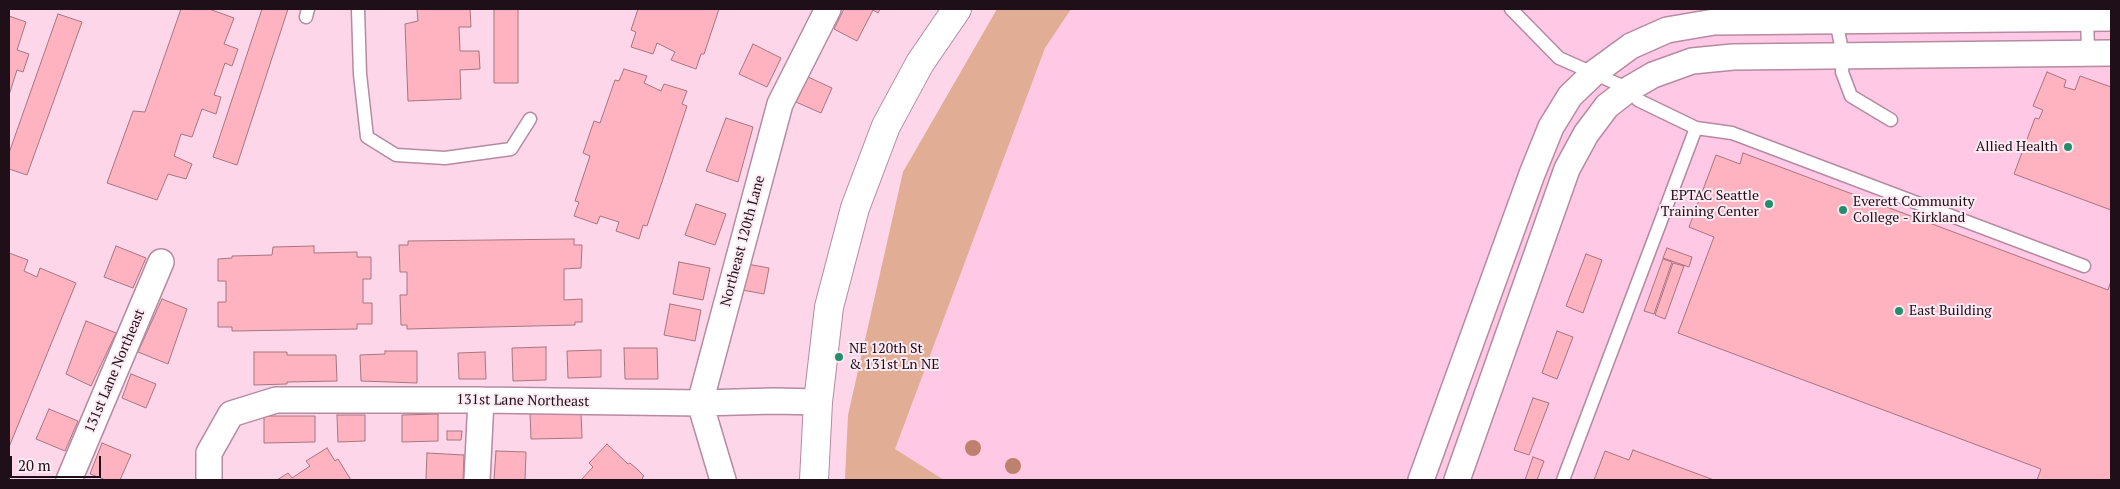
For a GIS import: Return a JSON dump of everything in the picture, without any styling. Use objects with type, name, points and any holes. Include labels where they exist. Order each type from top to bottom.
[{"type":"street","name":"Northeast 120th Lane","points":[[700,403],[780,104],[828,9]]},
{"type":"street","points":[[814,480],[818,402],[829,307],[855,208],[886,126],[920,63],[957,9]]},
{"type":"street","points":[[1422,480],[1528,184],[1551,127],[1570,96],[1594,73],[1631,46],[1667,30],[1714,22],[2095,15]]},
{"type":"street","points":[[1458,480],[1567,169],[1591,127],[1607,106],[1629,89],[1653,75],[1692,62],[1733,57],[2100,53]]},
{"type":"street","name":"131st Lane Northeast","points":[[69,480],[161,262]]},
{"type":"street","name":"131st Lane Northeast","points":[[209,480],[209,453],[231,414],[276,400],[818,402]]},
{"type":"street","points":[[477,480],[481,400]]},
{"type":"street","points":[[700,403],[723,480]]},
{"type":"lane","points":[[358,9],[360,74],[367,137],[396,155],[445,158],[511,149],[530,119]]},
{"type":"lane","points":[[1510,9],[1559,58],[1629,89],[1638,100],[1696,128],[1732,133],[2084,266]]},
{"type":"lane","points":[[2095,15],[2100,53]]},
{"type":"lane","points":[[1836,21],[1842,55],[1842,72],[1851,96],[1891,120]]},
{"type":"lane","points":[[1563,480],[1696,128]]},
{"type":"shaded area","points":[[997,9],[1071,9],[1045,48],[895,449],[944,480],[845,480],[848,415],[903,172]]},
{"type":"shaded area","points":[[1026,9],[2111,9],[2111,480],[853,480],[852,435],[870,320],[905,209]]},
{"type":"building","points":[[181,9],[209,9],[234,18],[224,44],[238,49],[232,66],[225,63],[214,95],[221,97],[216,114],[202,109],[192,137],[181,134],[174,156],[192,164],[186,179],[168,174],[157,200],[107,183],[133,111],[145,112]]},
{"type":"building","points":[[262,9],[288,9],[237,165],[213,157]]},
{"type":"building","points":[[417,9],[470,9],[471,27],[459,27],[460,51],[479,51],[480,69],[460,70],[461,99],[408,101],[405,24],[418,21]]},
{"type":"building","points":[[494,9],[518,9],[518,83],[494,83]]},
{"type":"building","points":[[638,9],[719,9],[704,54],[701,54],[696,69],[671,60],[675,52],[657,43],[653,54],[631,47],[636,32],[631,30]]},
{"type":"building","points":[[844,9],[880,9],[878,13],[873,10],[857,41],[834,29]]},
{"type":"building","points":[[58,14],[82,22],[27,175],[9,169],[9,153]]},
{"type":"building","points":[[9,16],[26,22],[17,50],[29,54],[23,72],[17,70],[9,95]]},
{"type":"building","points":[[753,44],[781,58],[767,87],[739,74]]},
{"type":"building","points":[[624,69],[647,76],[644,83],[661,91],[664,84],[687,91],[682,104],[687,106],[647,226],[643,225],[639,239],[616,231],[619,222],[600,216],[597,224],[574,216],[579,202],[575,201],[590,156],[583,153],[594,121],[600,123],[615,80],[619,81]]},
{"type":"building","name":"Allied Health","points":[[2047,72],[2066,80],[2064,87],[2075,90],[2080,76],[2111,87],[2111,210],[2014,174],[2035,118],[2039,119],[2043,110],[2033,106]]},
{"type":"building","points":[[808,77],[832,88],[821,113],[796,102]]},
{"type":"building","points":[[726,118],[753,127],[738,182],[706,171]]},
{"type":"building","name":"East Building","points":[[1743,153],[2108,290],[2111,281],[2111,480],[2037,480],[2041,469],[1678,333],[1714,237],[1689,227],[1716,155],[1740,164]]},
{"type":"building","points":[[696,204],[726,214],[715,245],[685,235]]},
{"type":"building","points":[[574,239],[574,245],[582,245],[581,268],[564,269],[564,300],[582,299],[582,322],[575,322],[575,325],[407,329],[407,325],[401,325],[400,295],[407,295],[407,272],[400,272],[399,245],[408,245],[408,241]]},
{"type":"building","points":[[116,246],[146,258],[133,288],[104,277]]},
{"type":"building","points":[[314,246],[314,253],[357,252],[357,257],[371,257],[371,279],[363,279],[363,303],[372,303],[372,324],[357,324],[357,329],[232,331],[232,327],[218,327],[218,302],[226,302],[226,281],[218,281],[218,259],[232,258],[232,256],[272,255],[273,247]]},
{"type":"building","points":[[1667,248],[1692,257],[1689,267],[1663,258]]},
{"type":"building","points":[[9,253],[28,260],[24,271],[37,277],[40,268],[76,283],[9,447]]},
{"type":"building","points":[[1586,254],[1602,260],[1583,313],[1566,306]]},
{"type":"building","points":[[1663,259],[1672,262],[1654,314],[1644,311]]},
{"type":"building","points":[[679,262],[710,268],[703,300],[673,294]]},
{"type":"building","points":[[742,263],[769,268],[764,294],[737,289]]},
{"type":"building","points":[[1673,263],[1684,266],[1665,319],[1655,315]]},
{"type":"building","points":[[162,299],[187,309],[168,364],[138,352]]},
{"type":"building","points":[[670,304],[701,310],[695,341],[664,335]]},
{"type":"building","points":[[86,321],[116,333],[91,386],[66,374]]},
{"type":"building","points":[[1557,331],[1573,337],[1557,379],[1542,373]]},
{"type":"building","points":[[546,347],[546,380],[513,381],[512,348]]},
{"type":"building","points":[[624,348],[657,348],[658,379],[625,379]]},
{"type":"building","points":[[601,350],[601,377],[568,378],[567,351]]},
{"type":"building","points":[[385,351],[417,351],[417,383],[361,381],[360,355],[385,354]]},
{"type":"building","points":[[254,352],[287,352],[287,355],[336,355],[337,381],[254,385]]},
{"type":"building","points":[[485,352],[486,379],[459,379],[458,353]]},
{"type":"building","points":[[131,374],[156,384],[146,408],[122,398]]},
{"type":"building","points":[[1533,398],[1549,403],[1529,455],[1514,450]]},
{"type":"building","points":[[49,409],[78,421],[65,451],[36,439]]},
{"type":"building","points":[[530,413],[581,413],[582,438],[531,439]]},
{"type":"building","points":[[438,414],[438,441],[402,442],[402,415]]},
{"type":"building","points":[[337,415],[365,415],[365,441],[338,442]]},
{"type":"building","points":[[264,416],[315,416],[315,442],[264,443]]},
{"type":"building","points":[[447,431],[462,431],[461,440],[447,440]]},
{"type":"building","points":[[102,443],[131,455],[120,480],[106,480],[90,474]]},
{"type":"building","points":[[607,444],[628,464],[630,463],[637,469],[644,476],[642,478],[644,480],[581,480],[593,467],[589,463]]},
{"type":"building","points":[[327,448],[335,461],[338,459],[351,480],[277,480],[288,473],[292,478],[310,466],[306,461]]},
{"type":"building","points":[[1633,450],[1714,480],[1594,480],[1605,451],[1629,460]]},
{"type":"building","points":[[496,451],[526,452],[525,480],[494,480]]},
{"type":"building","points":[[427,453],[464,455],[463,480],[426,480]]},
{"type":"building","points":[[1533,457],[1544,461],[1537,480],[1525,480]]},
{"type":"place","name":"Allied Health","points":[[2068,147]]},
{"type":"place","name":"EPTAC Seattle Training Center","points":[[1769,204]]},
{"type":"place","name":"Everett Community College - Kirkland","points":[[1843,210]]},
{"type":"place","name":"East Building","points":[[1899,311]]},
{"type":"place","name":"NE 120th St & 131st Ln NE","points":[[839,357]]}]
